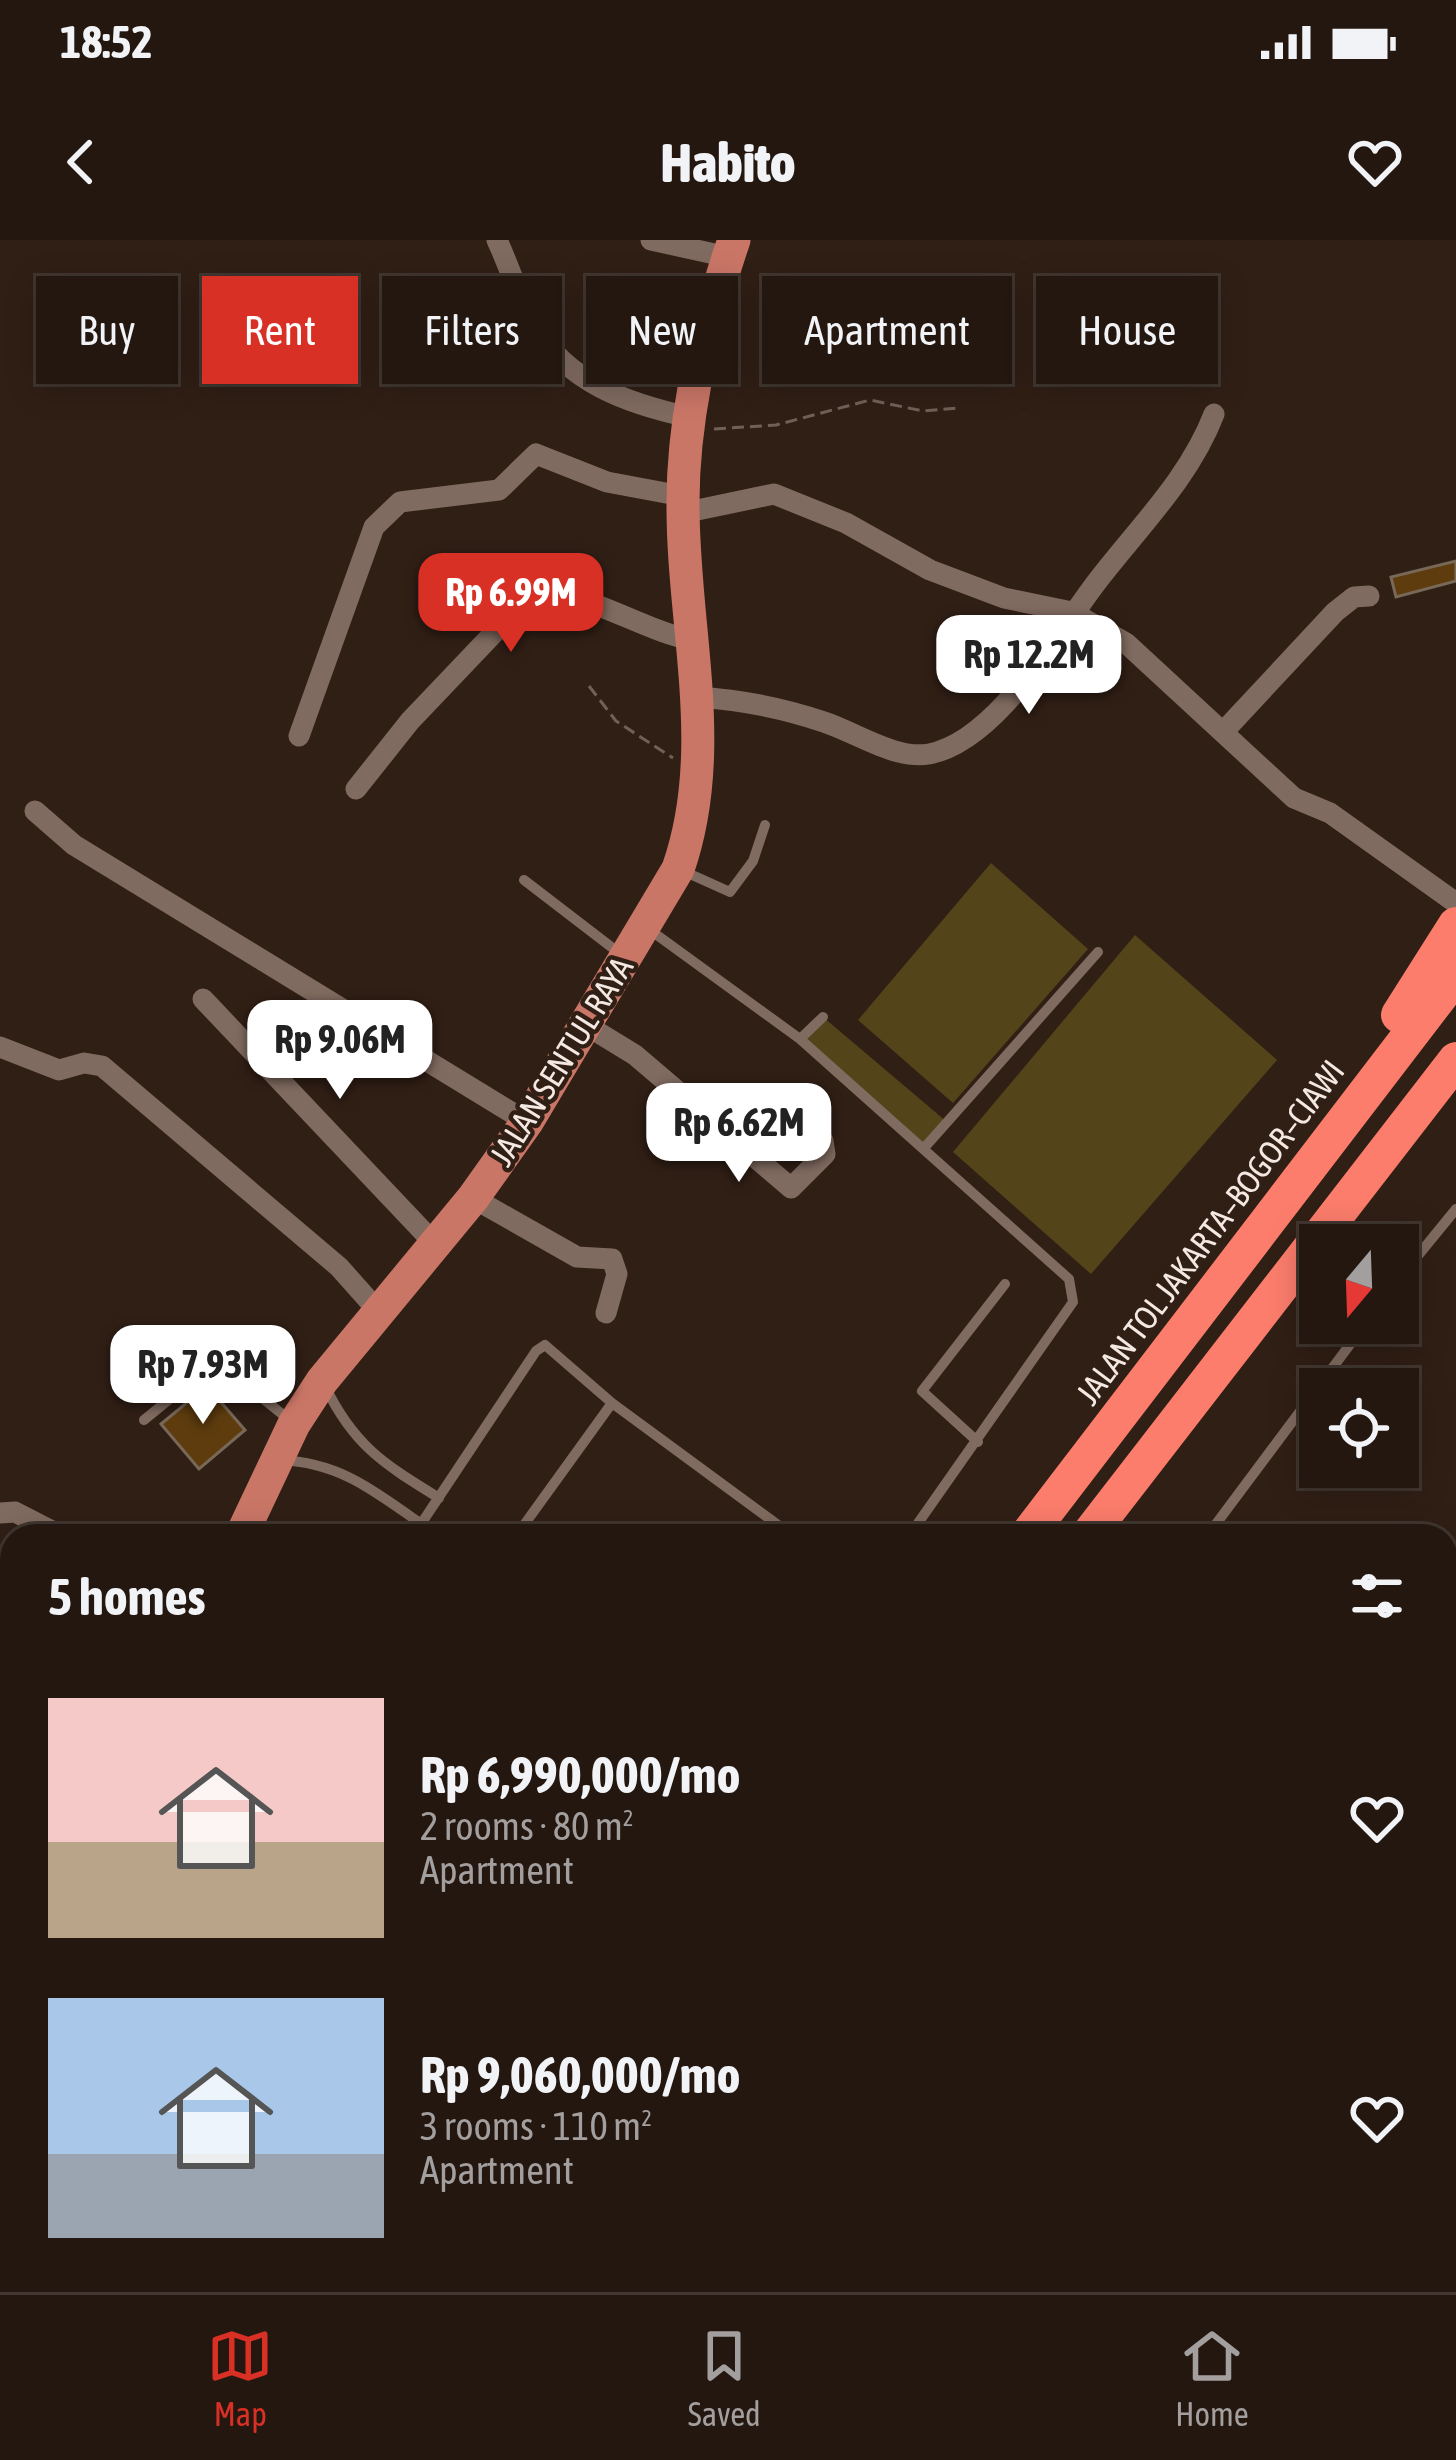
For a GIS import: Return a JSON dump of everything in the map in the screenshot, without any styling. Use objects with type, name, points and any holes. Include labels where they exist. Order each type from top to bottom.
[{"type":"highway","points":[[1278,1205],[1456,925]]},
{"type":"highway","name":"JALAN TOL JAKARTA–BOGOR–CIAWI","points":[[1036,1524],[1456,975]]},
{"type":"highway","points":[[1097,1524],[1456,1060]]},
{"type":"main road","name":"JALAN SENTUL RAYA","points":[[247,1524],[294,1424],[322,1381],[473,1198],[527,1122],[648,928],[679,869],[688,841],[698,767],[698,697],[683,505],[689,424],[731,249]]},
{"type":"street","points":[[497,240],[533,323],[556,354],[617,398],[689,424]]},
{"type":"street","points":[[651,240],[731,249]]},
{"type":"street","points":[[698,697],[742,700],[824,722],[899,751],[926,754],[953,745],[1016,690],[1072,612],[1191,465],[1214,414]]},
{"type":"street","points":[[299,736],[374,527],[400,502],[499,490],[536,454],[683,505],[774,494],[846,523],[930,570],[1004,598],[1072,612],[1126,643],[1294,798],[1330,813],[1456,903]]},
{"type":"street","points":[[356,789],[410,721],[530,595],[543,590],[575,596],[659,635],[694,640]]},
{"type":"street","points":[[1224,731],[1335,612],[1354,598],[1369,596]]},
{"type":"street","points":[[35,811],[67,839],[527,1122]]},
{"type":"street","points":[[203,999],[436,1244]]},
{"type":"street","points":[[586,1025],[634,1055],[791,1188],[826,1148],[807,1126]]},
{"type":"street","points":[[0,1047],[59,1070],[84,1063],[102,1066],[339,1267],[379,1312]]},
{"type":"street","points":[[473,1198],[545,1243],[577,1257],[612,1259],[617,1274],[606,1312]]},
{"type":"street","points":[[0,1513],[15,1512],[38,1524]]},
{"type":"lane","points":[[679,869],[730,892],[753,861],[765,826]]},
{"type":"lane","points":[[524,880],[626,958]]},
{"type":"lane","points":[[648,928],[800,1040],[925,1147],[1069,1279],[1075,1292],[1073,1302],[918,1524]]},
{"type":"lane","points":[[925,1147],[1098,952]]},
{"type":"lane","points":[[800,1040],[823,1017]]},
{"type":"lane","points":[[1419,1254],[1456,1209]]},
{"type":"lane","points":[[978,1442],[922,1391],[925,1380],[1005,1284]]},
{"type":"lane","points":[[1216,1524],[1350,1344]]},
{"type":"lane","points":[[277,1460],[319,1462],[356,1478],[421,1524],[536,1351],[545,1346],[612,1403],[777,1524]]},
{"type":"lane","points":[[144,1420],[205,1371],[222,1371],[294,1424]]},
{"type":"lane","points":[[322,1381],[344,1426],[374,1457],[439,1498]]},
{"type":"lane","points":[[525,1524],[612,1403]]},
{"type":"lane","points":[[356,1478],[374,1457]]},
{"type":"path","points":[[689,424],[776,425],[870,400],[923,411],[959,408]]},
{"type":"path","points":[[589,686],[616,721],[667,755],[698,767]]},
{"type":"shaded area","points":[[991,863],[1088,949],[953,1103],[858,1020]]},
{"type":"shaded area","points":[[1135,935],[1277,1060],[1091,1274],[953,1152]]},
{"type":"shaded area","points":[[823,1017],[947,1122],[925,1147],[800,1039]]},
{"type":"building","points":[[1456,561],[1456,581],[1396,597],[1391,577]]},
{"type":"building","points":[[207,1386],[245,1430],[199,1469],[161,1424]]}]
